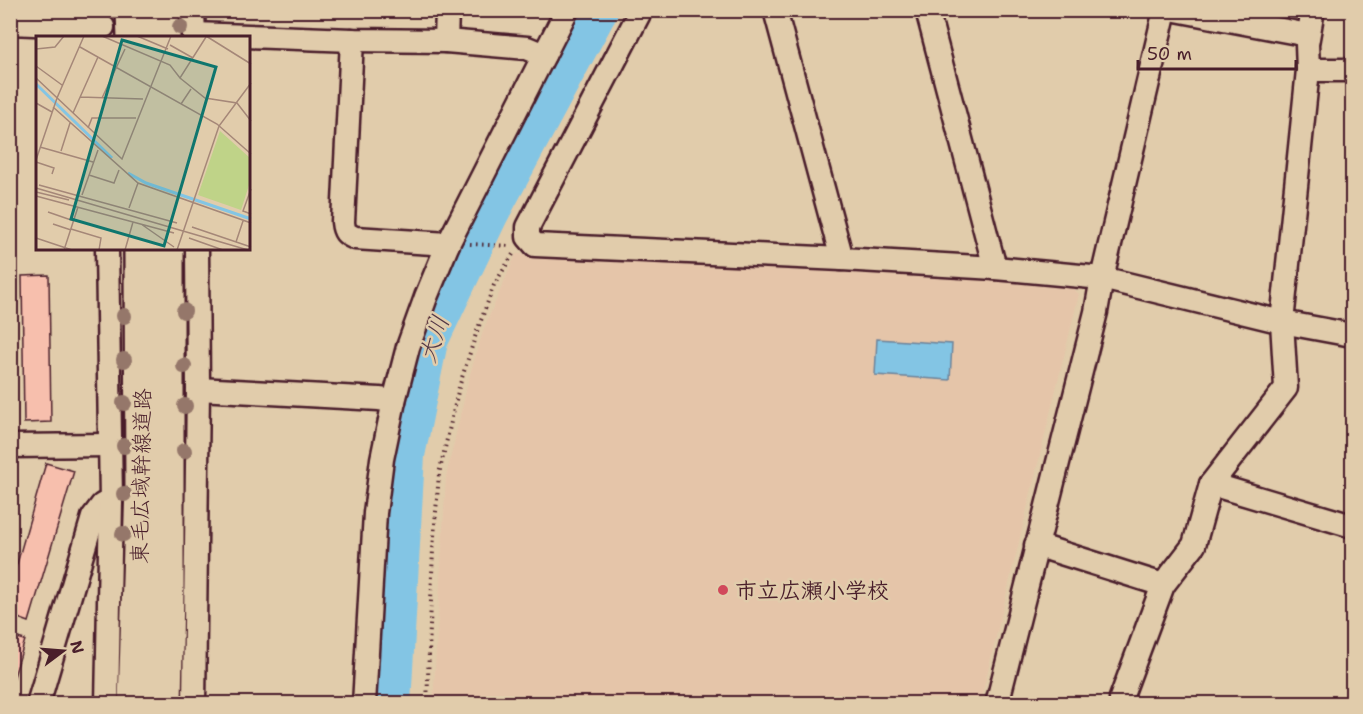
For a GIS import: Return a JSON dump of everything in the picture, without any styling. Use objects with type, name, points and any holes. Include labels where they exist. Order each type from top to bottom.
[{"type":"highway","points":[[133,10],[134,36]]},
{"type":"highway","points":[[162,10],[184,36]]},
{"type":"highway","name":"東毛広域幹線道路","points":[[135,704],[142,487],[141,250]]},
{"type":"highway","name":"東毛広域幹線道路","points":[[165,704],[166,250]]},
{"type":"street","points":[[184,36],[193,10]]},
{"type":"street","points":[[446,41],[447,10]]},
{"type":"street","points":[[364,704],[375,513],[381,459],[412,337],[426,297],[458,244],[544,55],[567,10]]},
{"type":"street","points":[[641,10],[528,227],[528,237],[535,245],[842,259],[995,268],[1102,278],[1282,322],[1353,335]]},
{"type":"street","points":[[775,10],[842,259]]},
{"type":"street","points":[[927,10],[995,268]]},
{"type":"street","points":[[996,704],[1096,312],[1165,10]]},
{"type":"street","points":[[1176,10],[1308,35]]},
{"type":"street","points":[[1121,704],[1121,698],[1163,585],[1194,546],[1211,484],[1286,388],[1282,322],[1308,70],[1306,44],[1313,10]]},
{"type":"street","points":[[10,23],[103,25]]},
{"type":"street","points":[[250,38],[446,41],[527,48],[544,55]]},
{"type":"street","points":[[352,40],[344,231],[355,238],[458,244]]},
{"type":"street","points":[[1308,70],[1353,70]]},
{"type":"street","points":[[107,250],[111,500],[107,704]]},
{"type":"street","points":[[194,704],[198,389],[197,250]]},
{"type":"street","points":[[198,389],[394,401]]},
{"type":"street","points":[[10,446],[110,444]]},
{"type":"street","points":[[1211,484],[1353,526]]},
{"type":"street","points":[[38,704],[93,517],[102,505],[111,500]]},
{"type":"street","points":[[167,585],[197,538]]},
{"type":"street","points":[[1036,545],[1163,585]]},
{"type":"street","points":[[109,618],[136,668]]},
{"type":"path","points":[[458,244],[511,246]]},
{"type":"path","points":[[427,704],[433,549],[439,474],[459,387],[476,334],[494,285],[517,248]]},
{"type":"shaded area","name":"市立広瀬小学校","points":[[516,254],[1070,285],[1079,294],[980,703],[433,704],[446,477],[470,374],[484,328]]},
{"type":"water","points":[[877,339],[952,344],[950,380],[875,375]]},
{"type":"building","points":[[49,275],[51,422],[24,423],[22,276]]},
{"type":"building","points":[[46,463],[74,471],[29,622],[10,615],[10,588]]},
{"type":"building","points":[[10,636],[25,640],[10,690]]},
{"type":"waterway","name":"大川","points":[[392,704],[406,455],[429,341],[489,215],[599,10]]},
{"type":"place","name":"市立広瀬小学校","points":[[723,590]]}]
